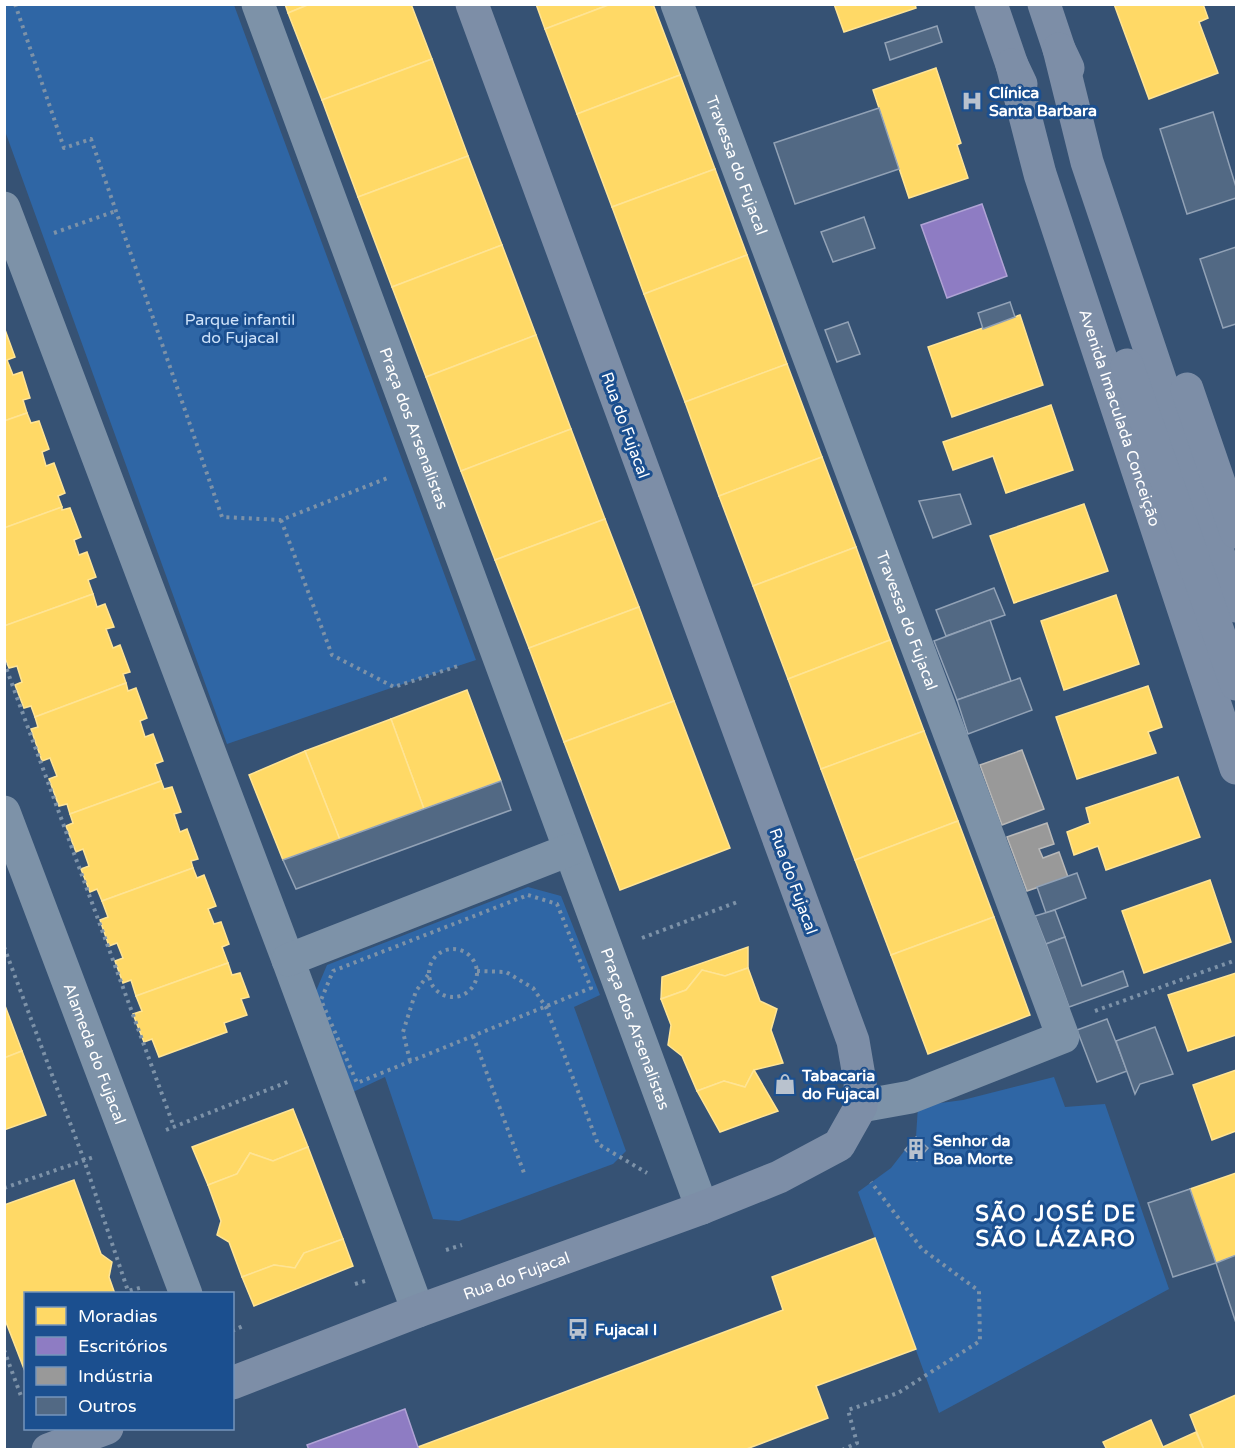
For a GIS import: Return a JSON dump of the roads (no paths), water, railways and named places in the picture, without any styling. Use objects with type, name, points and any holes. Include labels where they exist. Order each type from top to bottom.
[{"type":"main road","name":"Rua do Fujacal","points":[[234,1382],[418,1311],[702,1208],[779,1177],[839,1145],[861,1106],[860,1082],[853,1041],[472,4]]},
{"type":"main road","name":"Avenida Imaculada Conceição","points":[[991,4],[1012,65],[1040,174],[1236,768]]},
{"type":"main road","points":[[1044,4],[1059,49],[1087,162],[1236,606]]},
{"type":"main road","points":[[1059,49],[1111,165],[1236,532]]},
{"type":"main road","name":"Avenida Imaculada Conceição","points":[[1012,65],[1063,178],[1236,684]]},
{"type":"main road","points":[[48,1449],[101,1430]]},
{"type":"street","name":"Praça dos Arsenalistas","points":[[258,4],[702,1208]]},
{"type":"street","name":"Travessa do Fujacal","points":[[677,4],[1063,1037],[911,1097],[861,1106]]},
{"type":"street","points":[[4,208],[418,1311]]},
{"type":"street","name":"Alameda do Fujacal","points":[[4,812],[186,1292]]},
{"type":"street","points":[[288,960],[569,850]]},
{"type":"place","name":"Clínica Santa Barbara","points":[[972,101]]},
{"type":"place","name":"Tabacaria do Fujacal","points":[[785,1084]]},
{"type":"place","name":"Senhor da Boa Morte","points":[[916,1149]]},
{"type":"place","name":"Fujacal I","points":[[578,1329]]},
{"type":"district","name":"SÃO JOSÉ DE SÃO LÁZARO","points":[[1056,1226]]},
{"type":"park label","name":"Parque infantil do Fujacal","points":[[240,328]]}]
